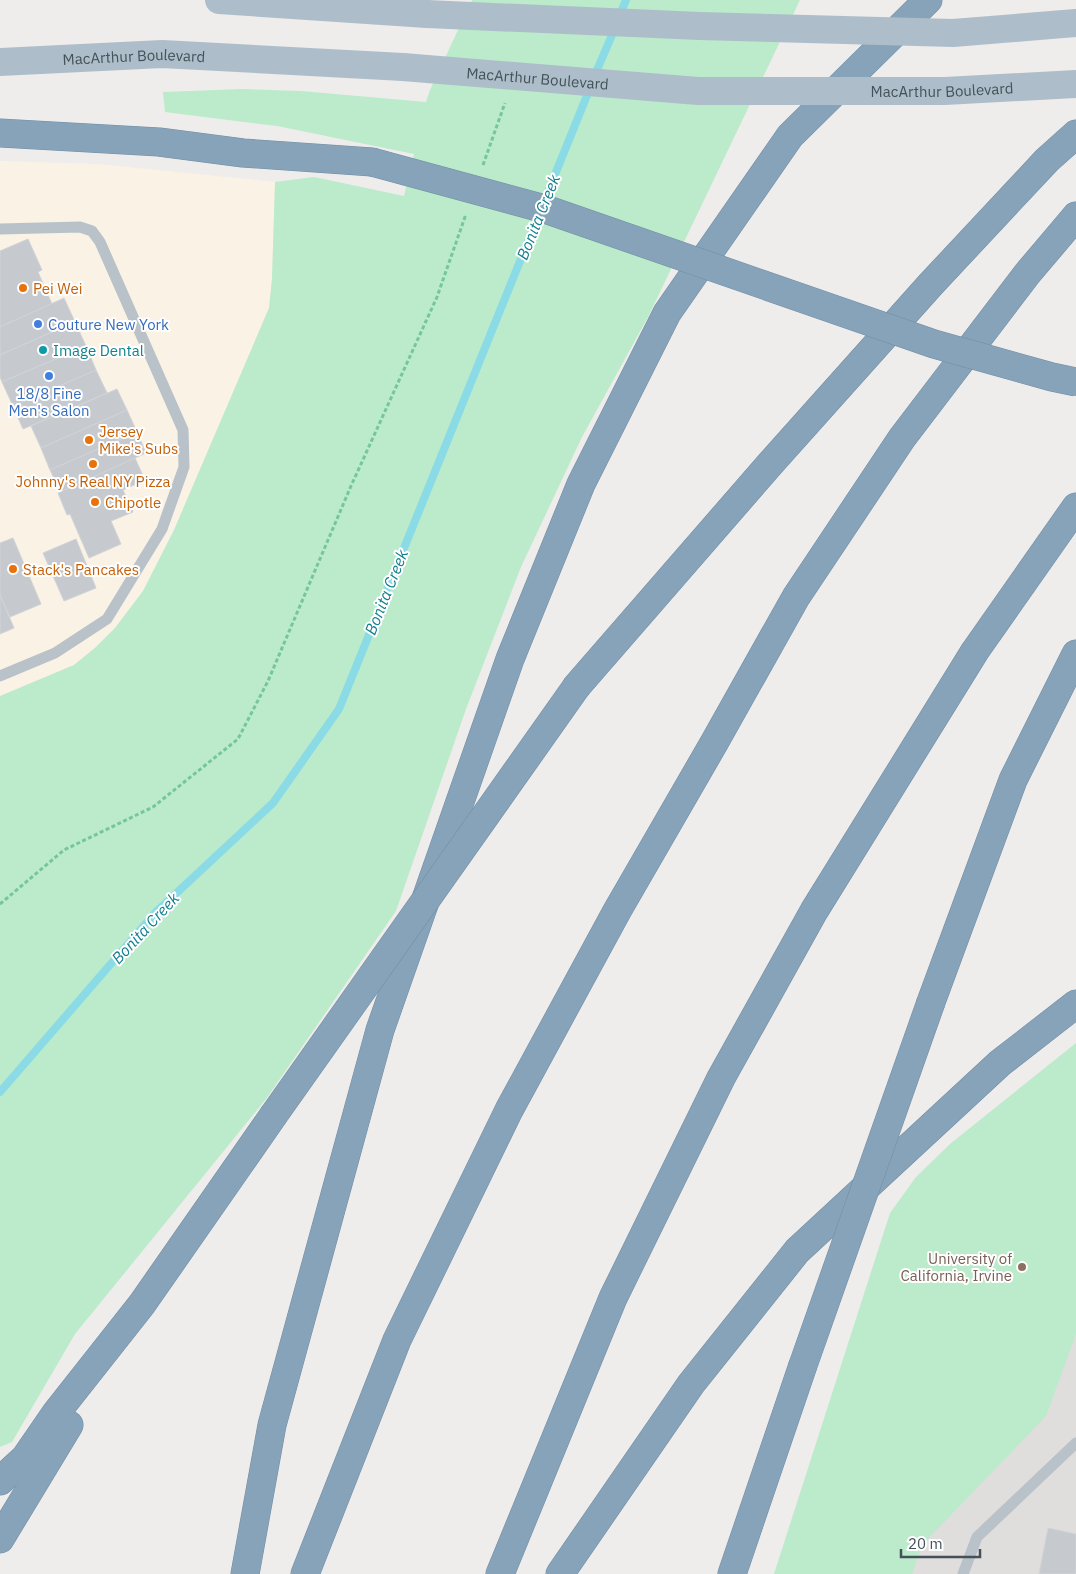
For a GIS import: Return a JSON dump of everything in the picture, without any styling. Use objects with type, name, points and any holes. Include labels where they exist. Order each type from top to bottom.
[{"type":"highway","points":[[244,1574],[272,1425],[380,1030],[510,660],[581,484],[667,313],[790,136],[928,0]]},
{"type":"highway","points":[[0,133],[159,142],[243,153],[372,162],[545,209],[934,344],[1076,382]]},
{"type":"highway","points":[[0,1481],[25,1458],[61,1406],[142,1304],[577,686],[770,464],[931,284],[1047,160],[1076,134]]},
{"type":"highway","points":[[305,1574],[397,1340],[509,1110],[617,911],[796,597],[902,438],[1027,274],[1076,216]]},
{"type":"highway","points":[[500,1574],[613,1298],[721,1078],[814,911],[964,667],[1076,507]]},
{"type":"highway","points":[[732,1574],[802,1368],[931,1002],[1013,780],[1076,654]]},
{"type":"highway","points":[[560,1574],[690,1384],[798,1251],[1000,1063],[1076,1004]]},
{"type":"highway","points":[[0,1539],[142,1304]]},
{"type":"main road","points":[[219,0],[427,14],[700,26],[953,33],[1076,23]]},
{"type":"main road","name":"MacArthur Boulevard","points":[[0,62],[162,54],[403,67],[698,92],[945,90],[1076,84]]},
{"type":"lane","points":[[0,229],[80,227],[92,231],[100,242],[184,430],[184,467],[162,529],[107,619],[55,653],[0,676]]},
{"type":"lane","points":[[963,1574],[977,1537],[1076,1443]]},
{"type":"path","points":[[483,167],[506,102]]},
{"type":"path","points":[[0,904],[64,850],[153,807],[238,738],[268,681],[351,486],[437,297],[466,214]]},
{"type":"shaded area","points":[[0,161],[98,164],[275,182],[272,279],[269,308],[174,530],[143,591],[115,628],[74,665],[0,696]]},
{"type":"shaded area","name":"University of California, Irvine","points":[[1076,1115],[1076,1574],[795,1574]]},
{"type":"green space","points":[[472,0],[800,0],[648,317],[582,437],[521,567],[466,709],[396,911],[266,1099],[75,1334],[12,1442],[0,1447],[0,696],[74,665],[115,628],[143,591],[174,530],[269,308],[272,279],[275,182],[314,177],[404,196],[414,154],[277,126],[165,112],[163,92],[242,89],[301,91],[426,102]]},
{"type":"green space","name":"University of California, Irvine","points":[[1076,1043],[1076,1334],[1046,1416],[922,1545],[912,1574],[774,1574],[890,1213],[916,1177],[950,1144]]},
{"type":"building","name":"Pei Wei","points":[[28,239],[42,270],[38,272],[52,304],[0,327],[0,251]]},
{"type":"building","name":"Couture New York","points":[[64,298],[75,322],[0,355],[0,327]]},
{"type":"building","name":"Image Dental","points":[[75,322],[86,346],[2,382],[0,377],[0,355]]},
{"type":"building","name":"18/8 Fine Men's Salon","points":[[86,346],[96,370],[13,406],[2,382]]},
{"type":"building","points":[[96,370],[107,393],[23,429],[13,406]]},
{"type":"building","points":[[117,389],[127,410],[41,448],[31,426]]},
{"type":"building","name":"Jersey Mike's Subs","points":[[127,410],[137,432],[50,470],[41,448]]},
{"type":"building","name":"Johnny's Real NY Pizza","points":[[137,432],[146,453],[61,492],[50,470]]},
{"type":"building","name":"Chipotle","points":[[135,458],[145,480],[123,490],[133,512],[111,521],[121,544],[89,558],[70,514],[67,515],[58,493]]},
{"type":"building","name":"Stack's Pancakes","points":[[13,538],[41,604],[10,617],[0,595],[0,543]]},
{"type":"building","points":[[76,539],[96,588],[64,601],[43,553]]},
{"type":"building","points":[[0,595],[14,628],[0,634]]},
{"type":"building","points":[[1048,1528],[1076,1534],[1076,1574],[1039,1574]]},
{"type":"waterway","name":"Bonita Creek","points":[[619,17],[626,0]]},
{"type":"waterway","name":"Bonita Creek","points":[[594,77],[615,28]]},
{"type":"waterway","name":"Bonita Creek","points":[[0,1092],[154,914],[273,803],[339,709],[590,88]]},
{"type":"place","name":"Pei Wei","points":[[23,288]]},
{"type":"place","name":"Couture New York","points":[[38,324]]},
{"type":"place","name":"Image Dental","points":[[43,350]]},
{"type":"place","name":"18/8 Fine Men's Salon","points":[[49,376]]},
{"type":"place","name":"Jersey Mike's Subs","points":[[89,440]]},
{"type":"place","name":"Johnny's Real NY Pizza","points":[[93,464]]},
{"type":"place","name":"Chipotle","points":[[95,502]]},
{"type":"place","name":"Stack's Pancakes","points":[[13,569]]},
{"type":"place","name":"University of California, Irvine","points":[[1022,1267]]}]
